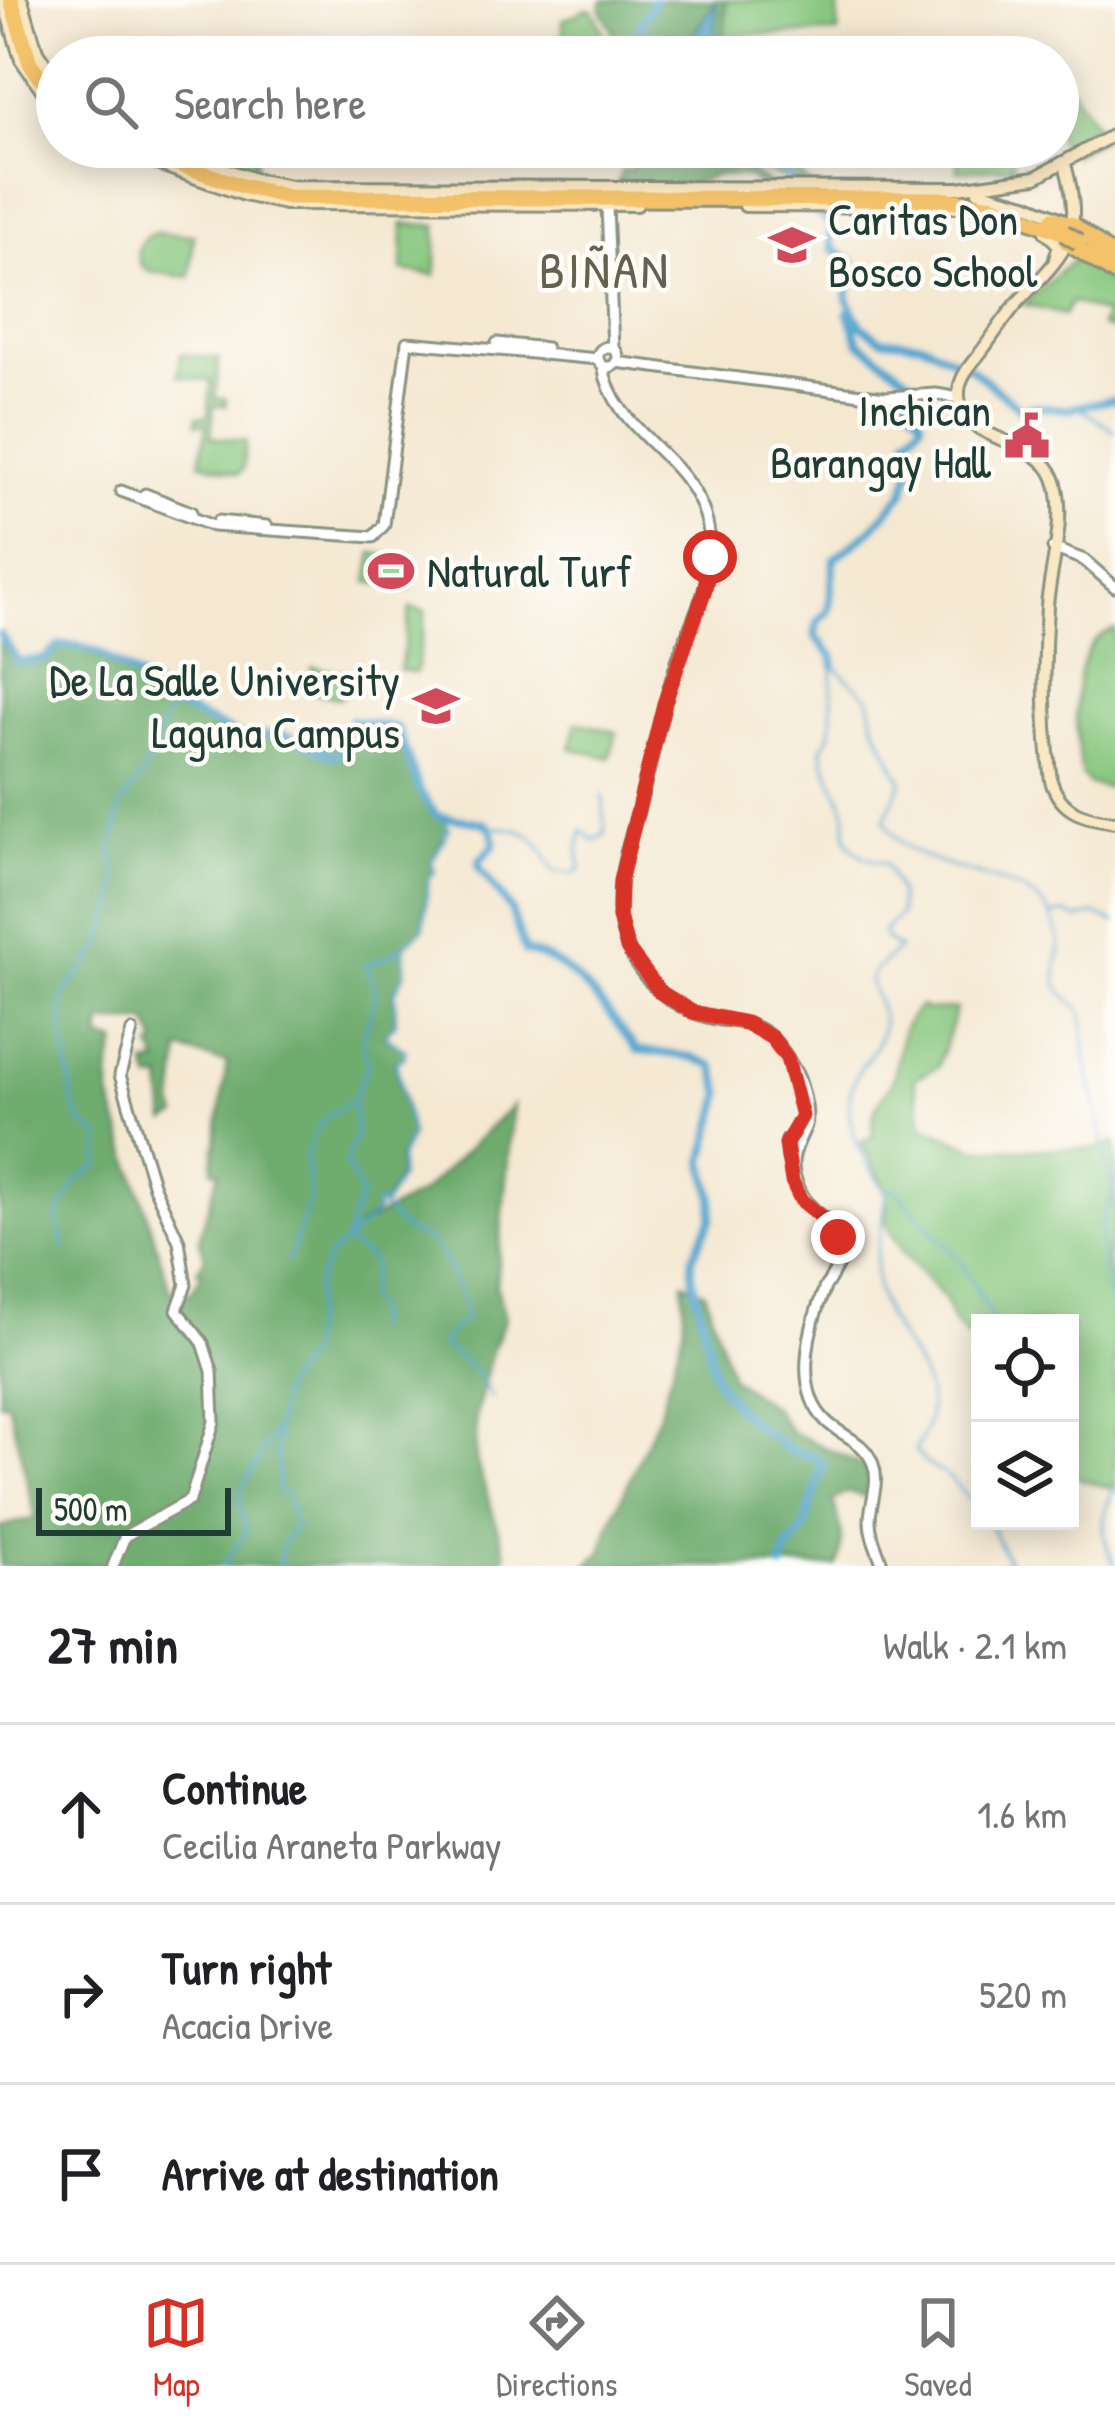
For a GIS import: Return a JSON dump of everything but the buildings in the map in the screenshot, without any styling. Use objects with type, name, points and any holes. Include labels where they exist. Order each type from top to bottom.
[{"type":"highway","points":[[13,0],[15,34],[36,67]]},
{"type":"highway","points":[[191,168],[272,195],[477,194]]},
{"type":"highway","points":[[205,168],[279,192],[880,197],[982,203],[1073,229],[1113,266]]},
{"type":"main road","points":[[13,0],[36,49]]},
{"type":"main road","points":[[13,0],[21,60],[36,81]]},
{"type":"main road","points":[[1079,158],[1115,134]]},
{"type":"main road","points":[[168,168],[277,203],[607,206],[958,188],[1067,170],[1073,229],[1043,277]]},
{"type":"main road","points":[[229,168],[280,184],[477,194]]},
{"type":"main road","points":[[958,188],[1010,199],[1073,229]]},
{"type":"main road","points":[[805,197],[958,208],[999,215],[1045,232],[1073,229]]},
{"type":"main road","points":[[1043,277],[1059,248],[1045,232]]},
{"type":"main road","points":[[1113,266],[1075,254],[1043,277],[974,360],[959,398],[972,424],[1033,452],[1048,468],[1059,502],[1046,629],[1051,782],[1058,798],[1072,811],[1115,822]]},
{"type":"street","points":[[607,206],[608,388],[620,410],[677,462],[699,490],[710,520],[715,556],[709,589]]},
{"type":"street","points":[[121,489],[217,521],[370,535],[379,524],[397,350],[402,338],[412,334],[885,398],[927,394],[959,398]]},
{"type":"street","points":[[677,462],[704,516],[710,550],[708,575],[664,704],[620,881],[619,917],[627,948],[660,992],[693,1012],[756,1027],[787,1058],[802,1116],[786,1144],[792,1181],[801,1200],[828,1222],[839,1241],[838,1259],[824,1288],[811,1336],[810,1393],[826,1422],[859,1443],[871,1460],[876,1480],[870,1523],[882,1566]]},
{"type":"street","points":[[1053,548],[1084,560],[1115,587]]},
{"type":"street","points":[[113,1566],[125,1536],[190,1500],[214,1412],[211,1362],[177,1310],[186,1285],[179,1240],[154,1187],[122,1085],[121,1064],[132,1030]]},
{"type":"green space","points":[[602,0],[725,0],[724,36],[716,36],[715,2],[692,36],[613,36],[600,8]]},
{"type":"green space","points":[[726,0],[838,0],[838,33],[724,35]]},
{"type":"green space","points":[[593,10],[604,36],[563,36],[563,20]]},
{"type":"green space","points":[[1079,99],[1103,138],[1079,152]]},
{"type":"green space","points":[[231,168],[256,168],[256,177]]},
{"type":"green space","points":[[743,168],[770,184],[715,175],[690,185],[617,185],[622,170]]},
{"type":"green space","points":[[803,168],[803,179],[810,184],[793,182],[751,169]]},
{"type":"green space","points":[[403,224],[437,225],[436,275],[402,271]]},
{"type":"green space","points":[[155,233],[194,235],[190,277],[151,272],[141,265],[140,245]]},
{"type":"green space","points":[[1072,261],[1081,262],[1115,288],[1115,331],[1100,326],[1105,314],[1071,302],[1064,315],[1024,304]]},
{"type":"green space","points":[[181,354],[219,359],[215,398],[226,399],[225,406],[214,406],[211,437],[246,441],[239,474],[200,462],[207,425],[196,424],[197,417],[208,417],[211,381],[178,376]]},
{"type":"green space","name":"Natural Turf","points":[[373,553],[414,560],[410,589],[368,582]]},
{"type":"green space","points":[[410,608],[426,611],[416,673],[400,670]]},
{"type":"green space","points":[[1115,629],[1115,790],[1089,784],[1081,774],[1076,713],[1087,652]]},
{"type":"green space","points":[[0,641],[17,662],[46,661],[61,647],[80,648],[151,687],[164,702],[246,740],[274,733],[297,739],[359,722],[400,732],[422,794],[446,820],[449,830],[431,861],[434,871],[428,879],[423,928],[404,946],[405,973],[394,993],[395,1023],[384,1035],[405,1050],[404,1058],[395,1061],[411,1135],[399,1158],[399,1177],[385,1203],[375,1205],[377,1212],[357,1228],[424,1191],[513,1105],[496,1285],[505,1318],[476,1416],[476,1461],[506,1553],[501,1566],[0,1566],[0,1527],[36,1518],[8,1402],[0,1403]],"holes":[[[102,1022],[147,1022],[157,1043],[152,1048],[159,1063],[146,1065],[151,1081],[162,1079],[166,1122],[178,1116],[174,1104],[180,1050],[227,1063],[212,1170],[219,1171],[199,1238],[205,1258],[197,1271],[202,1273],[192,1292],[171,1292],[110,1096],[110,1068],[117,1043],[100,1038]]]},
{"type":"green space","points":[[312,667],[345,672],[343,696],[307,691]]},
{"type":"green space","points":[[577,722],[617,732],[610,758],[570,748]]},
{"type":"green space","points":[[921,1006],[956,1009],[938,1067],[914,1079],[923,1126],[976,1149],[1095,1149],[1115,1143],[1115,1219],[1107,1263],[1115,1287],[1115,1489],[1079,1478],[1079,1314],[971,1314],[971,1341],[886,1225],[886,1188],[861,1142],[873,1136],[874,1113],[891,1084],[904,1029]]},
{"type":"green space","points":[[683,1282],[705,1292],[731,1377],[775,1409],[790,1431],[868,1468],[867,1497],[848,1492],[832,1502],[841,1533],[836,1566],[587,1566],[602,1552],[660,1411],[684,1327]]},
{"type":"water","points":[[716,1],[716,36],[692,36]]},
{"type":"waterway","points":[[644,36],[639,27],[654,0]]},
{"type":"waterway","points":[[778,168],[796,187]]},
{"type":"waterway","points":[[811,208],[830,224],[832,248],[853,262],[847,299],[862,326],[881,339],[922,343],[969,367],[1021,409],[1067,409],[1115,399]]},
{"type":"waterway","points":[[834,666],[833,656],[815,636],[818,622],[829,611],[834,559],[871,530],[904,492],[915,455],[907,438],[921,423],[906,402],[911,380],[859,342],[848,312]]},
{"type":"waterway","points":[[1078,407],[1115,431]]},
{"type":"waterway","points":[[0,634],[18,662],[45,659],[60,645],[97,652],[154,687],[166,702],[248,739],[283,735],[333,756],[344,748],[351,720],[397,728],[420,791],[437,816],[491,828],[495,844],[479,867],[511,910],[525,952],[542,956],[573,976],[637,1050],[692,1057],[714,1066],[722,1094],[704,1161],[713,1198],[712,1218],[692,1258],[692,1276],[716,1381],[760,1429],[791,1451],[814,1456],[823,1464],[804,1529],[788,1548],[782,1566]]},
{"type":"waterway","points":[[990,1314],[961,1262],[895,1189],[886,1191],[859,1148],[850,1116],[853,1085],[881,1032],[880,1008],[870,981],[899,948],[885,938],[884,930],[900,915],[899,893],[886,864],[863,856],[849,843],[845,811],[823,755],[832,719],[834,666],[869,698],[875,726],[902,782],[885,819],[898,839],[942,864],[1019,889],[1040,902],[1053,920],[1060,947],[1057,982],[1083,1018],[1086,1058],[1114,1188],[1104,1215],[1101,1253],[1115,1314]]},
{"type":"waterway","points":[[64,1249],[57,1216],[79,1178],[99,1166],[101,1137],[81,1122],[73,1104],[61,1011],[65,993],[101,946],[116,900],[118,878],[112,854],[121,804],[141,779],[171,704]]},
{"type":"waterway","points":[[491,828],[523,832],[537,843],[554,871],[574,874],[581,868],[582,830],[593,840],[605,835],[603,796]]},
{"type":"waterway","points":[[346,1239],[361,1194],[346,1163],[356,1134],[353,1101],[368,1065],[362,1040],[375,998],[374,982],[365,965],[388,957],[424,928],[429,878],[435,872],[432,861],[446,837],[444,832],[449,831],[446,819]]},
{"type":"waterway","points":[[1053,915],[1065,913],[1077,919],[1095,914],[1115,923]]},
{"type":"waterway","points":[[278,1566],[282,1545],[295,1525],[288,1497],[278,1489],[276,1428],[282,1389],[308,1353],[317,1282],[328,1258],[377,1212],[374,1205],[386,1203],[400,1177],[400,1158],[411,1135],[396,1061],[404,1058],[405,1050],[385,1035],[396,1023],[395,993],[405,973],[404,946]]},
{"type":"waterway","points":[[288,1262],[310,1199],[306,1155],[329,1114],[352,1102]]},
{"type":"waterway","points":[[886,1193],[876,1257],[879,1296],[927,1387],[930,1406],[915,1450],[971,1502]]},
{"type":"waterway","points":[[386,1203],[381,1207],[402,1228],[428,1240],[447,1263],[466,1317],[440,1343],[478,1374],[492,1398]]},
{"type":"waterway","points":[[347,1242],[373,1265],[367,1298],[375,1313],[373,1331]]},
{"type":"waterway","points":[[223,1566],[246,1531],[239,1494],[275,1429]]},
{"type":"waterway","points":[[1115,1488],[1104,1526],[1115,1565]]},
{"type":"waterway","points":[[992,1530],[1010,1566]]},
{"type":"place","name":"Caritas Don Bosco School","points":[[792,245]]},
{"type":"place","name":"Inchican Barangay Hall","points":[[1027,436]]},
{"type":"place","name":"Natural Turf","points":[[391,571]]},
{"type":"place","name":"De La Salle University Laguna Campus","points":[[436,706]]},
{"type":"district","name":"BIÑAN","points":[[605,270]]},
{"type":"route","points":[[710,557],[704,593],[664,704],[620,881],[619,917],[627,948],[660,992],[693,1012],[756,1027],[787,1058],[802,1116],[786,1144],[792,1181],[801,1200],[838,1237]]}]
